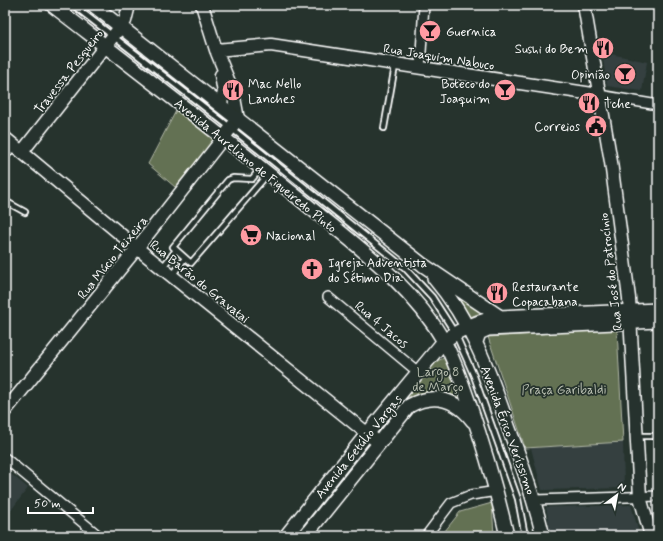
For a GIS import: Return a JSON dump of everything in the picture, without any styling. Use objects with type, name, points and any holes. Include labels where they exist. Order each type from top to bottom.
[{"type":"main road","name":"Avenida Aureliano de Figueiredo Pinto","points":[[52,5],[113,37],[220,105],[231,129],[264,171],[388,272],[412,297],[444,341]]},
{"type":"main road","name":"Avenida Aureliano de Figueiredo Pinto","points":[[94,5],[113,37],[231,129],[423,265],[500,317]]},
{"type":"main road","name":"Avenida Aureliano de Figueiredo Pinto","points":[[423,265],[452,297],[468,326]]},
{"type":"main road","points":[[476,342],[479,333],[488,329],[631,316],[658,310]]},
{"type":"main road","points":[[468,326],[481,320],[500,317],[631,316],[658,321]]},
{"type":"main road","name":"Avenida Getúlio Vargas","points":[[286,536],[367,434],[444,341],[457,337],[468,326]]},
{"type":"main road","name":"Avenida Érico Veríssimo","points":[[468,326],[492,382],[535,500],[543,536]]},
{"type":"main road","points":[[454,360],[457,337]]},
{"type":"main road","points":[[444,341],[454,360],[477,427],[497,491],[507,536]]},
{"type":"main road","name":"Avenida Getúlio Vargas","points":[[305,536],[409,406],[420,400],[435,398],[448,401],[468,414],[477,427]]},
{"type":"street","name":"Travessa Pesqueiro","points":[[18,149],[113,37],[128,16],[129,5]]},
{"type":"street","points":[[202,5],[216,50],[233,92],[231,129]]},
{"type":"street","points":[[420,68],[424,5]]},
{"type":"street","name":"Rua José do Patrocínio","points":[[584,5],[611,162],[631,316],[640,497],[651,536]]},
{"type":"street","name":"Rua Joaquim Nabuco","points":[[216,50],[271,45],[658,105]]},
{"type":"street","points":[[216,50],[224,93],[220,105]]},
{"type":"street","name":"Rua Múcio Teixeira","points":[[5,411],[231,129]]},
{"type":"street","name":"Rua Barão do Gravatai","points":[[5,138],[137,248],[378,443]]},
{"type":"street","name":"Rua 4 Jacos","points":[[328,297],[418,372]]},
{"type":"street","points":[[5,458],[99,536]]},
{"type":"street","points":[[426,536],[451,503],[471,495],[497,491]]},
{"type":"street","points":[[535,500],[658,496]]},
{"type":"lane","points":[[73,5],[113,37]]},
{"type":"lane","points":[[384,128],[395,64]]},
{"type":"lane","points":[[231,129],[406,268],[432,298],[457,337],[496,435],[518,499],[525,536]]},
{"type":"lane","points":[[5,158],[18,149]]},
{"type":"lane","points":[[264,171],[256,187],[190,263],[173,247],[228,180],[233,178],[253,178],[264,171]]},
{"type":"lane","points":[[248,179],[256,187]]},
{"type":"lane","points":[[5,202],[25,212]]},
{"type":"lane","points":[[167,272],[176,250]]},
{"type":"lane","points":[[167,272],[185,258]]},
{"type":"lane","points":[[637,436],[658,436]]},
{"type":"shaded area","name":"Opinião","points":[[602,52],[647,62],[642,91],[607,86]]},
{"type":"shaded area","points":[[623,442],[624,488],[542,490],[531,448]]},
{"type":"shaded area","points":[[5,469],[28,488],[5,518]]},
{"type":"shaded area","points":[[631,505],[640,536],[551,536],[546,507]]},
{"type":"green space","points":[[178,107],[217,137],[175,187],[148,164]]},
{"type":"green space","points":[[453,291],[483,312],[470,317]]},
{"type":"green space","name":"Praça Garibaldi","points":[[617,329],[623,442],[525,448],[488,337]]},
{"type":"green space","name":"Largo 8 de Março","points":[[447,357],[459,398],[431,391],[405,398],[434,362]]},
{"type":"green space","points":[[492,503],[494,536],[441,536],[460,512]]},
{"type":"place","name":"Guernica","points":[[430,31]]},
{"type":"place","name":"Sushi do Bem","points":[[603,48]]},
{"type":"place","name":"Opinião","points":[[625,74]]},
{"type":"place","name":"Mac Nello Lanches","points":[[233,90]]},
{"type":"place","name":"Boteco do Joaquim","points":[[505,90]]},
{"type":"place","name":"Tche","points":[[589,103]]},
{"type":"place","name":"Correios","points":[[596,126]]},
{"type":"place","name":"Nacional","points":[[251,235]]},
{"type":"place","name":"Igreja Adventista do Sétimo Dia","points":[[312,269]]},
{"type":"place","name":"Restaurante Copacabana","points":[[497,293]]}]
